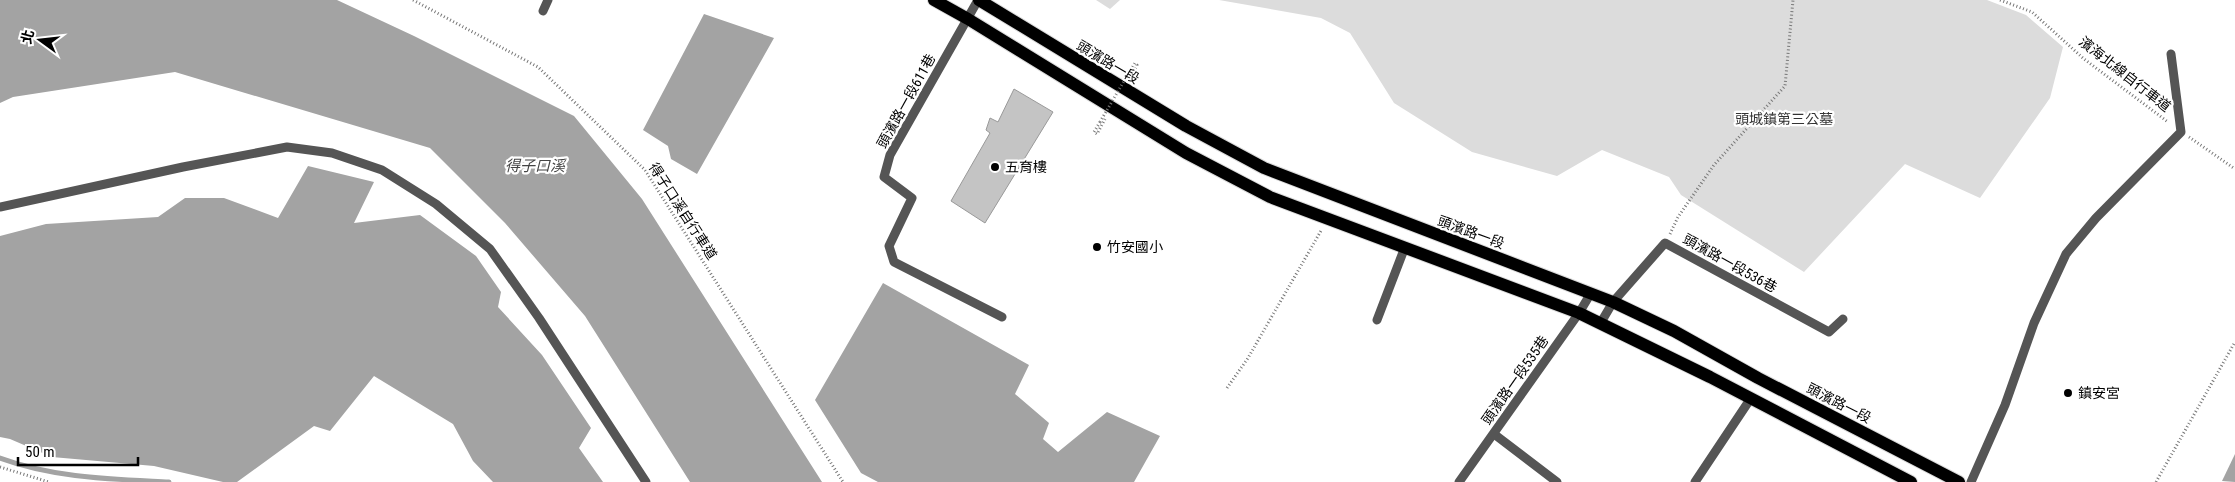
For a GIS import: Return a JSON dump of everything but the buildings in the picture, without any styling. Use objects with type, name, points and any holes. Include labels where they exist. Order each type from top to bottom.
[{"type":"main road","points":[[934,0],[968,18],[1186,154],[1270,197],[1579,313],[1751,398],[1911,482]]},
{"type":"main road","name":"頭濱路一段","points":[[978,0],[1186,126],[1264,168],[1613,302],[1674,331],[1758,378],[1959,482]]},
{"type":"main road","points":[[1030,57],[1041,38]]},
{"type":"main road","points":[[1074,85],[1086,67]]},
{"type":"lane","points":[[543,11],[548,0]]},
{"type":"lane","name":"頭濱路一段611巷","points":[[978,0],[890,155],[884,177],[912,198],[889,246],[894,262],[1002,317]]},
{"type":"lane","points":[[1970,482],[2005,405],[2034,322],[2066,254],[2102,211],[2181,132],[2171,54]]},
{"type":"lane","points":[[0,207],[183,167],[286,148],[332,153],[382,170],[436,204],[490,249],[539,318],[646,482]]},
{"type":"lane","name":"頭濱路一段536巷","points":[[1600,324],[1613,302],[1665,243],[1829,332],[1844,319]]},
{"type":"lane","points":[[1377,320],[1406,247]]},
{"type":"lane","name":"頭濱路一段535巷","points":[[1459,482],[1579,313],[1591,293]]},
{"type":"lane","points":[[1696,482],[1751,398]]},
{"type":"lane","points":[[1494,434],[1557,482]]},
{"type":"path","name":"得子口溪自行車道","points":[[413,0],[538,67],[645,170],[843,482]]},
{"type":"path","points":[[1665,243],[1678,217],[1714,165],[1785,86],[1793,0]]},
{"type":"path","name":"濱海北線自行車道","points":[[2000,0],[2032,12],[2084,59],[2133,98],[2235,169]]},
{"type":"path","points":[[1100,124],[1129,75]]},
{"type":"path","points":[[1227,388],[1248,358],[1328,220]]},
{"type":"path","points":[[2156,482],[2235,342]]},
{"type":"path","points":[[0,467],[49,482]]},
{"type":"green space","points":[[1096,0],[1120,0],[1110,9]]},
{"type":"green space","name":"頭城鎮第三公墓","points":[[1219,0],[1987,0],[2026,15],[2063,47],[2050,98],[1980,198],[1905,164],[1804,272],[1681,195],[1669,177],[1602,150],[1557,176],[1472,152],[1394,103],[1350,33],[1321,18]]},
{"type":"water","name":"得子口溪","points":[[0,0],[337,0],[414,36],[574,116],[642,199],[822,482],[690,482],[585,316],[505,223],[430,148],[175,72],[13,97],[0,103]]},
{"type":"water","points":[[704,14],[774,38],[697,174],[671,159],[668,146],[643,130]]},
{"type":"water","points":[[308,166],[374,182],[354,223],[420,215],[476,256],[501,292],[498,307],[542,355],[591,428],[579,448],[603,482],[493,482],[473,461],[453,424],[374,376],[330,431],[314,426],[237,482],[223,482],[154,466],[52,457],[10,439],[0,437],[0,236],[46,224],[158,217],[185,198],[224,198],[278,218]]},
{"type":"water","points":[[883,283],[1029,365],[1015,394],[1049,423],[1043,439],[1058,452],[1107,412],[1160,436],[1134,482],[878,482],[861,473],[815,400]]},
{"type":"water","points":[[2235,454],[2235,482],[2222,481]]},
{"type":"waterway","points":[[0,458],[20,465],[62,474],[169,482]]},
{"type":"place","name":"五育樓","points":[[995,167]]},
{"type":"place","name":"竹安國小","points":[[1097,247]]},
{"type":"place","name":"鎮安宮","points":[[2068,393]]}]
